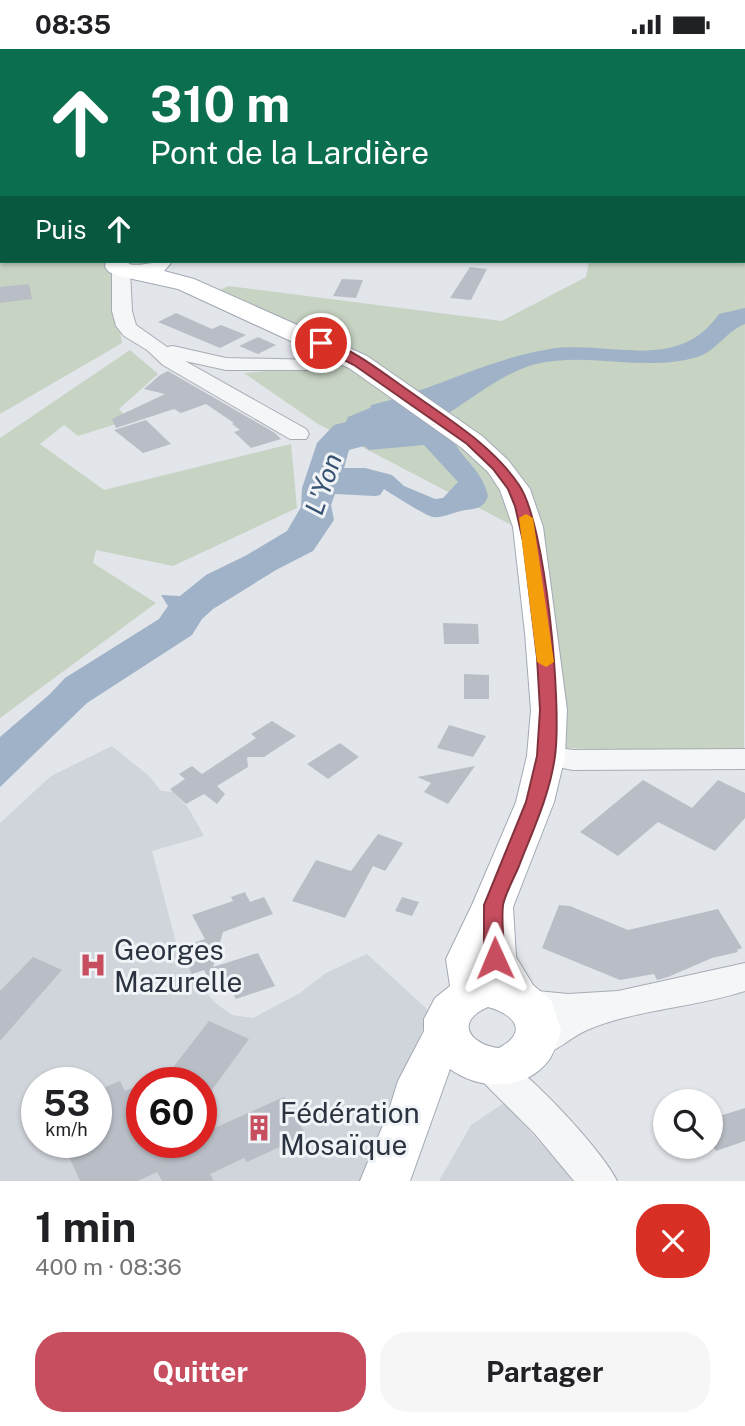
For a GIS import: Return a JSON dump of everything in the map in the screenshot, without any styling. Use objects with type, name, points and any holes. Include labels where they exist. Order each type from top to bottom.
[{"type":"main road","points":[[136,269],[186,284],[358,362],[472,442],[498,466],[515,489],[523,506],[531,541],[545,657],[549,710],[546,756],[535,802],[494,905],[467,959],[474,993]]},
{"type":"main road","points":[[385,1181],[412,1113],[440,1078],[471,1054],[520,1060],[528,1024],[495,958],[494,905]]},
{"type":"main road","points":[[471,1054],[449,1012],[455,1004],[474,993],[488,990],[528,1024]]},
{"type":"street","points":[[136,269],[124,323],[131,332],[157,347],[226,363],[313,364]]},
{"type":"street","points":[[157,347],[158,352],[170,361],[298,434]]},
{"type":"street","points":[[546,756],[573,760],[745,759]]},
{"type":"street","points":[[548,1123],[533,1086],[528,1024],[572,1021],[618,1005],[737,980],[745,976]]},
{"type":"street","points":[[471,1054],[548,1123],[598,1181]]},
{"type":"shaded area","name":"Georges Mazurelle","points":[[112,746],[149,776],[161,791],[174,792],[189,809],[204,836],[152,851],[180,958],[214,1002],[232,1015],[253,1018],[300,993],[326,973],[367,954],[430,1012],[360,1181],[0,1181],[0,823],[51,776]]},
{"type":"shaded area","points":[[504,1103],[575,1181],[439,1181],[471,1125]]},
{"type":"green space","points":[[0,263],[108,263],[122,343],[0,414]]},
{"type":"green space","points":[[589,263],[745,263],[744,755],[566,748],[546,543],[318,424],[244,373],[344,365],[200,300],[228,286],[502,321],[586,277]]},
{"type":"green space","points":[[130,350],[158,374],[119,409],[129,420],[78,436],[64,425],[40,444],[104,490],[291,444],[297,508],[173,566],[96,550],[93,563],[156,603],[0,718],[0,438]]},
{"type":"water","name":"L'Yon","points":[[745,308],[745,324],[697,357],[657,363],[576,360],[536,364],[501,379],[447,414],[454,442],[478,473],[485,487],[488,496],[483,504],[477,508],[433,517],[384,489],[380,495],[375,496],[335,494],[331,505],[334,520],[313,551],[276,570],[213,609],[202,619],[192,635],[87,703],[0,787],[0,737],[65,678],[159,619],[168,606],[161,595],[180,596],[206,575],[287,531],[301,507],[302,488],[317,443],[334,425],[346,422],[348,417],[370,408],[371,405],[527,354],[573,347],[641,351],[683,344],[702,332],[719,314]],"holes":[[[424,445],[458,482],[443,498],[435,499],[404,486],[392,475],[365,468],[344,468],[349,450],[364,446],[369,450]]]},
{"type":"building","points":[[470,267],[487,269],[471,300],[450,298]]},
{"type":"building","points":[[342,279],[363,280],[356,298],[333,296]]},
{"type":"building","points":[[29,284],[32,299],[0,303],[0,287]]},
{"type":"building","points":[[176,313],[212,329],[221,325],[246,335],[220,348],[158,322]]},
{"type":"building","points":[[258,337],[276,345],[258,354],[239,346]]},
{"type":"building","points":[[168,371],[281,439],[251,448],[234,432],[240,430],[232,424],[234,423],[206,404],[181,413],[174,409],[116,428],[112,419],[165,394],[144,389]]},
{"type":"building","points":[[146,420],[171,444],[143,453],[114,430]]},
{"type":"building","points":[[443,623],[478,624],[479,644],[444,644]]},
{"type":"building","points":[[464,674],[489,675],[489,699],[464,699]]},
{"type":"building","points":[[272,721],[296,736],[264,757],[247,757],[248,767],[217,786],[225,794],[217,804],[204,794],[186,804],[170,789],[185,779],[179,774],[192,766],[202,774],[256,738],[251,734]]},
{"type":"building","points":[[449,725],[486,736],[473,757],[437,748]]},
{"type":"building","points":[[340,743],[359,757],[328,779],[307,764]]},
{"type":"building","points":[[475,766],[448,804],[424,792],[431,783],[417,777]]},
{"type":"building","points":[[643,780],[692,808],[718,780],[745,793],[745,818],[715,851],[658,822],[618,856],[580,832]]},
{"type":"building","points":[[378,834],[403,843],[385,871],[373,866],[345,918],[292,901],[316,860],[351,871]]},
{"type":"building","points":[[245,892],[250,902],[264,897],[273,914],[223,932],[213,967],[258,953],[275,986],[236,999],[229,987],[216,995],[204,970],[192,974],[177,949],[205,939],[192,915],[233,901],[231,897]]},
{"type":"building","points":[[402,897],[419,902],[412,916],[395,911]]},
{"type":"building","points":[[559,905],[570,906],[628,930],[718,909],[742,948],[737,950],[738,952],[712,958],[657,980],[654,974],[620,980],[542,948]]},
{"type":"building","points":[[33,957],[62,970],[0,1041],[0,991]]},
{"type":"building","name":"Fédération Mosaïque","points":[[209,1021],[249,1039],[217,1083],[217,1067],[173,1067]]},
{"type":"building","name":"Fédération Mosaïque","points":[[120,1081],[126,1091],[126,1158],[217,1158],[217,1127],[284,1097],[306,1135],[247,1162],[244,1158],[210,1174],[214,1181],[162,1181],[157,1172],[138,1181],[80,1181],[70,1158],[112,1158],[112,1084]]},
{"type":"building","points":[[745,1108],[745,1141],[723,1149],[723,1115]]},
{"type":"slow traffic","points":[[526,518],[546,662]]},
{"type":"place","name":"Georges Mazurelle","points":[[93,965]]},
{"type":"place","name":"Fédération Mosaïque","points":[[259,1128]]},
{"type":"route","points":[[321,343],[358,362],[460,432],[498,466],[515,489],[523,506],[531,541],[549,710],[546,756],[535,802],[494,905],[495,958]]}]
